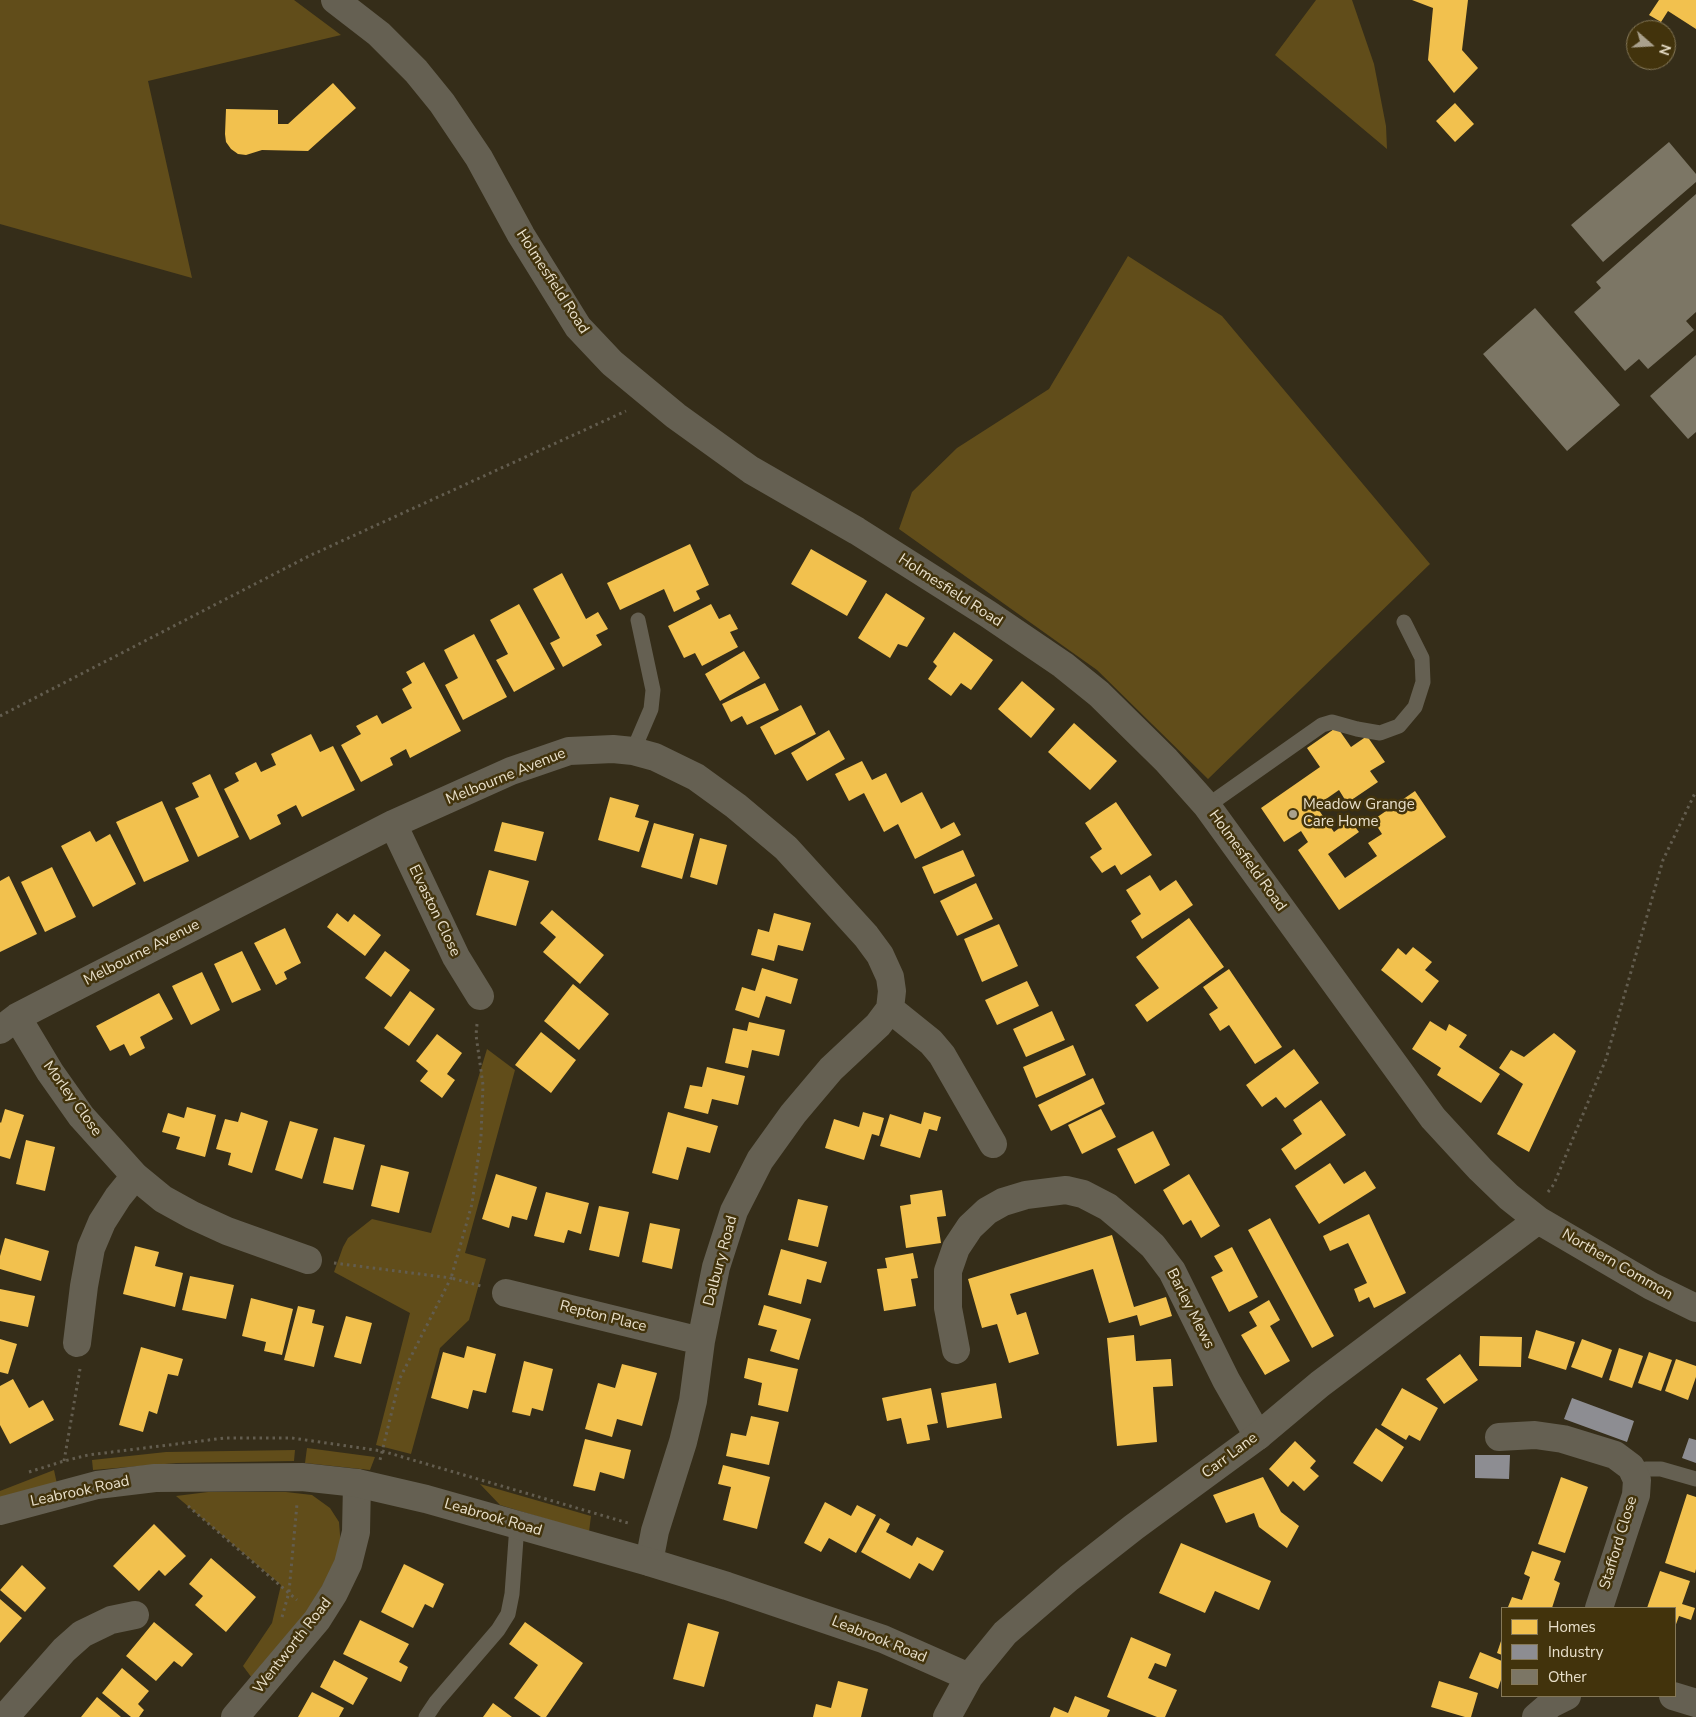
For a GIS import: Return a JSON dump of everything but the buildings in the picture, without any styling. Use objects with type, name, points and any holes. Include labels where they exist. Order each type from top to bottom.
[{"type":"street","name":"Holmesfield Road","points":[[335,0],[379,34],[416,71],[442,103],[479,158],[521,235],[578,327],[612,364],[676,416],[751,470],[857,531],[988,614],[1063,665],[1100,694],[1153,747],[1207,806],[1433,1118],[1480,1169],[1509,1197],[1534,1217]]},
{"type":"street","name":"Melbourne Avenue","points":[[9,1024],[394,824],[511,772],[569,751],[613,749],[633,751],[655,757],[696,777],[736,806],[786,848],[866,936],[880,955],[890,977],[892,991],[890,1009]]},
{"type":"street","name":"Elvaston Close","points":[[394,824],[456,957],[480,996]]},
{"type":"street","points":[[890,1009],[920,1032],[942,1055],[993,1144]]},
{"type":"street","name":"Dalbury Road","points":[[649,1562],[655,1531],[683,1442],[693,1402],[701,1341],[716,1267],[734,1211],[760,1160],[793,1114],[831,1069],[878,1025],[890,1009]]},
{"type":"street","name":"Morley Close","points":[[9,1024],[50,1072],[81,1116],[134,1176],[163,1198],[192,1215],[227,1231],[308,1260]]},
{"type":"street","points":[[78,1343],[84,1286],[91,1248],[102,1222],[134,1176]]},
{"type":"street","name":"Barley Mews","points":[[956,1350],[948,1308],[948,1272],[956,1248],[970,1227],[987,1211],[1003,1202],[1026,1195],[1045,1191],[1066,1190],[1083,1194],[1108,1207],[1134,1228],[1153,1246],[1172,1271],[1226,1380],[1258,1436]]},
{"type":"street","name":"Northern Common","points":[[1534,1217],[1651,1286],[1696,1308]]},
{"type":"street","name":"Carr Lane","points":[[947,1717],[969,1677],[1005,1633],[1069,1578],[1134,1527],[1258,1436],[1320,1384],[1534,1217]]},
{"type":"street","name":"Repton Place","points":[[506,1293],[701,1341]]},
{"type":"street","points":[[1499,1436],[1535,1435],[1563,1439],[1614,1455],[1631,1467],[1634,1472]]},
{"type":"street","name":"Stafford Close","points":[[1599,1607],[1636,1495],[1637,1480],[1634,1472]]},
{"type":"street","name":"Leabrook Road","points":[[0,1511],[97,1485],[155,1478],[302,1477],[365,1484],[426,1499],[649,1562],[845,1625],[883,1639],[969,1677]]},
{"type":"street","name":"Wentworth Road","points":[[235,1717],[317,1620],[334,1593],[348,1564],[365,1484]]},
{"type":"street","points":[[5,1717],[64,1650],[82,1634],[111,1620],[135,1615]]},
{"type":"street","points":[[1536,1717],[1552,1704],[1565,1697]]},
{"type":"street","points":[[1676,1697],[1696,1703]]},
{"type":"lane","points":[[633,751],[650,709],[653,690],[638,620]]},
{"type":"lane","points":[[1207,806],[1322,726],[1332,722],[1380,733],[1399,726],[1415,707],[1423,682],[1422,658],[1404,622]]},
{"type":"lane","points":[[1634,1472],[1646,1469],[1661,1469],[1696,1479]]},
{"type":"lane","points":[[426,1717],[436,1702],[498,1630],[508,1614],[512,1594],[517,1525]]},
{"type":"path","points":[[0,716],[310,556],[654,398]]},
{"type":"path","points":[[1534,1217],[1554,1184],[1606,1059],[1663,860],[1696,791]]},
{"type":"path","points":[[365,1484],[400,1378],[451,1278],[472,1204],[481,1136],[483,1085],[476,1035],[480,996]]},
{"type":"path","points":[[308,1260],[451,1278],[506,1293]]},
{"type":"path","points":[[64,1461],[81,1358],[78,1343]]},
{"type":"path","points":[[281,1621],[289,1592],[296,1506],[302,1477]]},
{"type":"path","points":[[155,1478],[289,1592],[317,1620]]},
{"type":"shaded area","points":[[0,0],[294,0],[341,35],[148,81],[192,278],[0,224]]},
{"type":"shaded area","points":[[1316,0],[1352,0],[1374,64],[1386,126],[1387,149],[1275,55]]},
{"type":"shaded area","points":[[1128,256],[1222,316],[1430,564],[1208,779],[1097,670],[899,529],[912,492],[957,448],[1049,389]]},
{"type":"shaded area","points":[[487,1049],[515,1070],[465,1253],[486,1259],[469,1320],[440,1348],[411,1454],[376,1445],[410,1313],[334,1272],[348,1238],[372,1219],[431,1233]]},
{"type":"shaded area","points":[[307,1448],[375,1457],[370,1470],[305,1463]]},
{"type":"shaded area","points":[[295,1450],[294,1461],[177,1463],[93,1470],[92,1460],[166,1452]]},
{"type":"shaded area","points":[[54,1470],[57,1484],[0,1499],[0,1491]]},
{"type":"shaded area","points":[[480,1484],[591,1516],[589,1532],[500,1505]]},
{"type":"shaded area","points":[[208,1492],[286,1492],[312,1495],[330,1508],[339,1522],[341,1547],[331,1570],[308,1611],[252,1678],[243,1666],[272,1623],[281,1585],[176,1496]]},
{"type":"place","name":"Meadow Grange Care Home","points":[[1293,814]]}]
